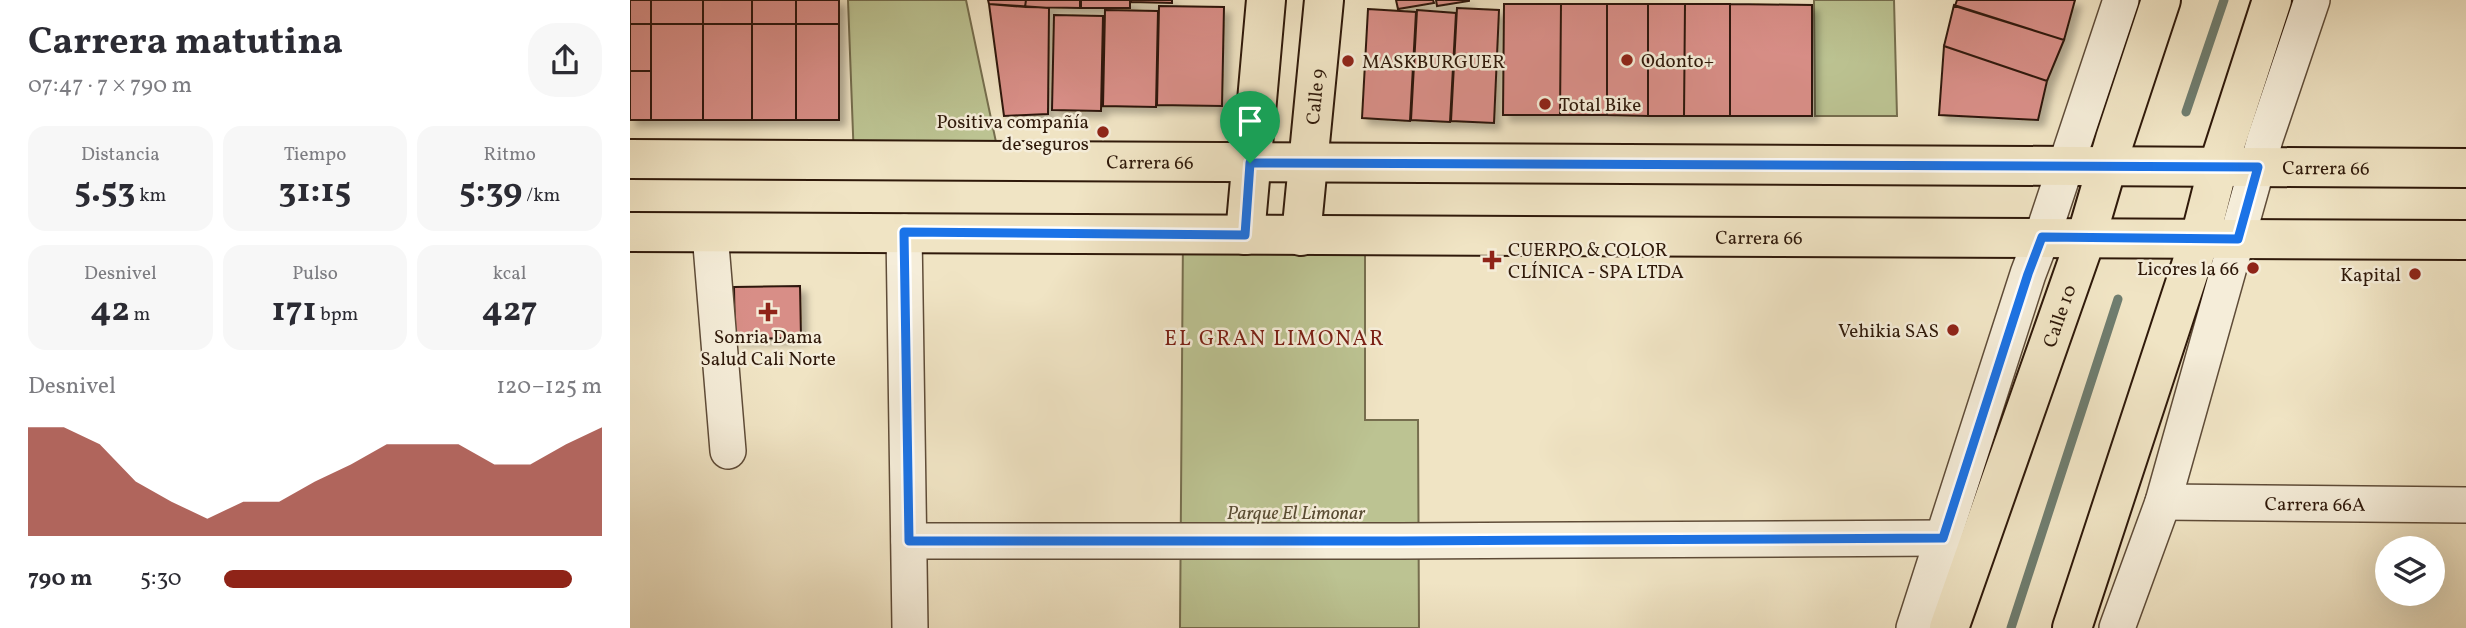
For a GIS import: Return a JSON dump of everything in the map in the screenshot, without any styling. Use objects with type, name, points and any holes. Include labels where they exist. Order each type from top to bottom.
[{"type":"main road","points":[[1245,235],[1266,0]]},
{"type":"main road","name":"Calle 9","points":[[1301,236],[1324,0]]},
{"type":"main road","name":"Calle 10","points":[[1949,628],[2086,238],[2161,0]]},
{"type":"main road","points":[[2072,628],[2200,238],[2218,167],[2272,0]]},
{"type":"main road","name":"Carrera 66","points":[[630,159],[2466,168]]},
{"type":"main road","name":"Carrera 66","points":[[630,232],[2466,240]]},
{"type":"street","points":[[1914,628],[2028,274],[2121,0]]},
{"type":"street","points":[[2118,628],[2163,502],[2226,273],[2312,0]]},
{"type":"street","points":[[904,232],[910,628]]},
{"type":"street","points":[[710,233],[728,451]]},
{"type":"street","name":"Carrera 66A","points":[[2163,502],[2466,505]]},
{"type":"street","points":[[909,541],[1943,538]]},
{"type":"green space","points":[[848,0],[966,0],[1000,161],[854,160]]},
{"type":"green space","points":[[1814,0],[1894,0],[1897,116],[1815,116]]},
{"type":"green space","name":"Parque El Limonar","points":[[1183,235],[1365,236],[1365,420],[1418,420],[1419,628],[1180,628]]},
{"type":"building","points":[[630,0],[651,0],[651,24],[630,24]]},
{"type":"building","points":[[651,0],[703,0],[703,24],[651,24]]},
{"type":"building","points":[[703,0],[752,0],[752,24],[703,24]]},
{"type":"building","points":[[752,0],[796,0],[796,24],[752,24]]},
{"type":"building","points":[[796,0],[839,0],[839,24],[796,24]]},
{"type":"building","points":[[988,0],[1026,0],[1025,7],[989,4]]},
{"type":"building","points":[[1026,0],[1080,0],[1080,8],[1025,7]]},
{"type":"building","points":[[1081,0],[1130,0],[1130,8],[1081,8]]},
{"type":"building","points":[[1172,0],[1172,3],[1131,2]]},
{"type":"building","points":[[1396,0],[1433,0],[1434,3],[1398,9]]},
{"type":"building","points":[[1436,0],[1469,0],[1469,1],[1437,6]]},
{"type":"building","points":[[1957,0],[2075,0],[2064,40],[1955,6]]},
{"type":"building","points":[[989,4],[1049,8],[1048,114],[1004,116]]},
{"type":"building","points":[[1504,4],[1561,4],[1560,115],[1503,115]]},
{"type":"building","points":[[1561,4],[1607,4],[1607,115],[1560,115]]},
{"type":"building","name":"Odonto+","points":[[1607,4],[1648,4],[1648,116],[1607,115]]},
{"type":"building","points":[[1648,4],[1685,4],[1684,116],[1648,116]]},
{"type":"building","points":[[1685,4],[1730,4],[1730,116],[1684,116]]},
{"type":"building","points":[[1730,4],[1812,5],[1812,116],[1730,116]]},
{"type":"building","points":[[1954,5],[2064,40],[2047,81],[1944,46]]},
{"type":"building","points":[[1159,6],[1224,7],[1222,106],[1157,105]]},
{"type":"building","points":[[1457,8],[1499,10],[1494,123],[1451,121]]},
{"type":"building","points":[[1368,9],[1416,12],[1410,121],[1362,118]]},
{"type":"building","points":[[1105,10],[1158,11],[1156,107],[1103,106]]},
{"type":"building","points":[[1417,10],[1456,13],[1450,122],[1411,120]]},
{"type":"building","points":[[1054,15],[1103,16],[1101,111],[1052,110]]},
{"type":"building","points":[[630,24],[651,24],[651,71],[630,71]]},
{"type":"building","points":[[651,24],[703,24],[703,120],[651,120]]},
{"type":"building","points":[[703,24],[752,24],[752,120],[703,120]]},
{"type":"building","points":[[752,24],[796,24],[796,120],[752,120]]},
{"type":"building","points":[[796,24],[839,24],[839,120],[796,120]]},
{"type":"building","points":[[1944,46],[2047,81],[2038,120],[1939,115]]},
{"type":"building","points":[[630,71],[651,71],[651,120],[630,120]]},
{"type":"building","name":"Sonria Dama Salud Cali Norte","points":[[800,286],[801,338],[735,339],[734,287]]},
{"type":"waterway","points":[[2186,112],[2224,0]]},
{"type":"waterway","points":[[2011,628],[2118,299]]},
{"type":"place","name":"Odonto+","points":[[1627,60]]},
{"type":"place","name":"MASKBURGUER","points":[[1348,61]]},
{"type":"place","name":"Total Bike","points":[[1545,104]]},
{"type":"place","name":"Positiva compañía de seguros","points":[[1103,132]]},
{"type":"place","name":"CUERPO & COLOR CLÍNICA - SPA LTDA","points":[[1492,260]]},
{"type":"place","name":"Licores la 66","points":[[2253,268]]},
{"type":"place","name":"Kapital","points":[[2415,274]]},
{"type":"place","name":"Sonria Dama Salud Cali Norte","points":[[768,312]]},
{"type":"place","name":"Vehikia SAS","points":[[1953,330]]},
{"type":"district","name":"EL GRAN LIMONAR","points":[[1275,338]]},
{"type":"route","points":[[1250,163],[2258,167],[2238,239],[2042,237],[1943,538],[909,541],[904,232],[1245,235],[1250,163]]}]
